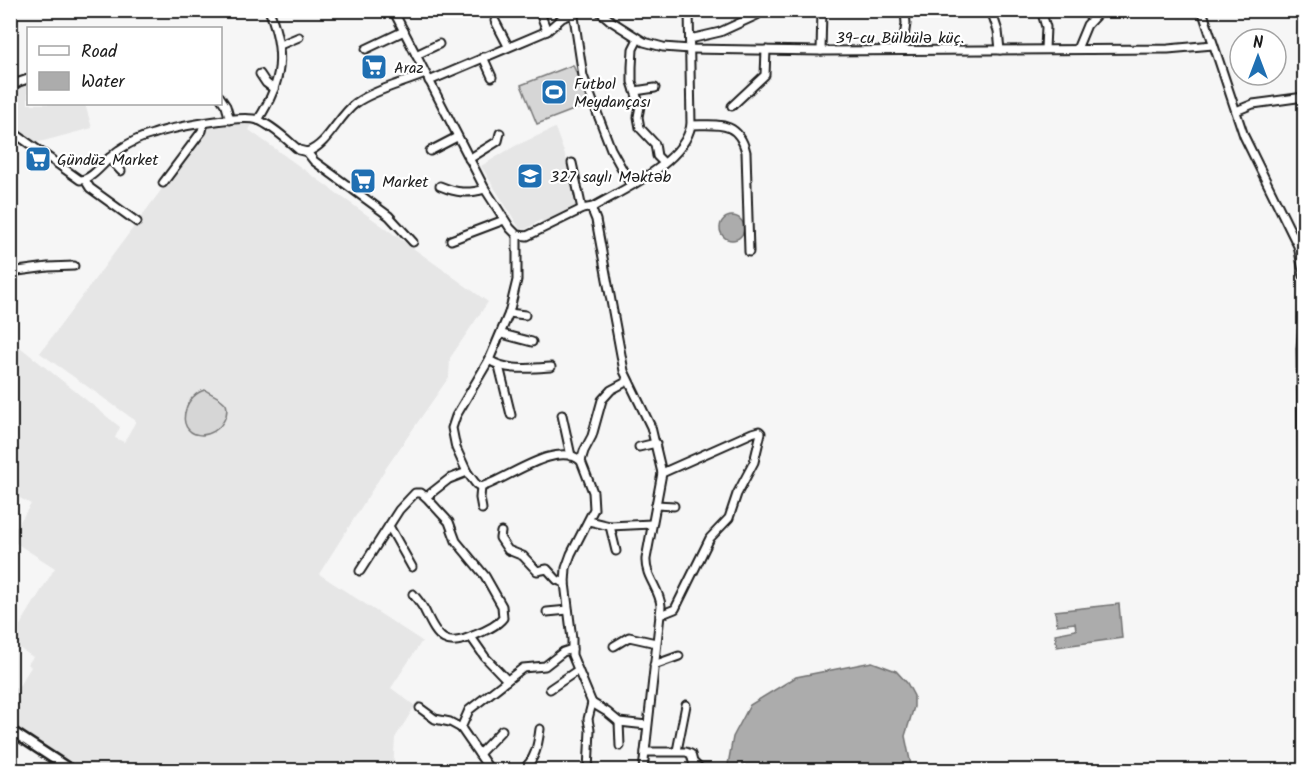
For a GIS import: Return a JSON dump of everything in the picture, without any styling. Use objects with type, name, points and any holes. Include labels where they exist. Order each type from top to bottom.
[{"type":"main road","points":[[10,730],[70,771]]},
{"type":"street","points":[[258,120],[274,89],[279,70],[280,45],[269,10]]},
{"type":"street","points":[[393,10],[485,189],[504,220],[517,235],[517,280],[502,334],[456,416],[452,428],[453,441],[467,472],[481,487]]},
{"type":"street","points":[[539,10],[547,31]]},
{"type":"street","name":"39-cu Bülbülə küç.","points":[[598,10],[638,39],[651,45],[690,49],[821,51],[1168,49],[1213,45]]},
{"type":"street","points":[[517,235],[535,234],[582,209],[593,207],[664,163],[687,139],[691,125],[689,10]]},
{"type":"street","points":[[821,51],[822,10]]},
{"type":"street","points":[[902,50],[906,24],[905,10]]},
{"type":"street","points":[[991,10],[998,31],[1000,50]]},
{"type":"street","points":[[1041,10],[1046,27],[1045,49]]},
{"type":"street","points":[[1077,49],[1087,25],[1101,10]]},
{"type":"street","points":[[307,152],[317,146],[359,101],[427,78],[547,31],[562,18],[575,11],[583,76],[610,149],[631,185]]},
{"type":"street","points":[[1203,11],[1251,152],[1298,246],[1305,276]]},
{"type":"street","points":[[690,39],[720,32],[757,15]]},
{"type":"street","points":[[495,21],[508,46]]},
{"type":"street","points":[[366,49],[404,31]]},
{"type":"street","points":[[280,45],[299,37]]},
{"type":"street","points":[[638,39],[633,48],[632,82],[640,106],[638,117],[640,128],[655,144],[657,156],[664,163]]},
{"type":"street","points":[[416,55],[439,44]]},
{"type":"street","points":[[732,106],[765,75],[766,50]]},
{"type":"street","points":[[483,57],[492,77]]},
{"type":"street","points":[[260,74],[274,89]]},
{"type":"street","points":[[10,88],[27,79]]},
{"type":"street","points":[[635,91],[656,88]]},
{"type":"street","points":[[1236,111],[1253,104],[1305,97]]},
{"type":"street","points":[[222,100],[230,120]]},
{"type":"street","points":[[10,130],[77,179],[85,180],[92,176],[108,158],[144,136],[204,123],[258,120],[300,150],[307,152],[314,160],[389,216],[413,242]]},
{"type":"street","points":[[163,183],[202,131],[204,123]]},
{"type":"street","points":[[691,125],[727,125],[744,143],[749,252]]},
{"type":"street","points":[[469,159],[498,141],[500,133]]},
{"type":"street","points":[[430,151],[457,137]]},
{"type":"street","points":[[108,158],[120,171]]},
{"type":"street","points":[[572,163],[582,209]]},
{"type":"street","points":[[85,180],[90,188],[137,222]]},
{"type":"street","points":[[440,186],[457,193],[467,194],[485,189]]},
{"type":"street","points":[[593,207],[622,361],[628,381],[651,427],[662,473],[645,564],[660,598],[660,615],[643,771]]},
{"type":"street","points":[[451,240],[504,220]]},
{"type":"street","points":[[10,272],[74,266]]},
{"type":"street","points":[[1305,308],[1301,349],[1305,622]]},
{"type":"street","points":[[509,313],[525,315]]},
{"type":"street","points":[[502,334],[532,342]]},
{"type":"street","points":[[489,360],[499,366],[551,367]]},
{"type":"street","points":[[499,366],[511,415]]},
{"type":"street","points":[[588,771],[590,730],[588,719],[592,704],[573,661],[565,583],[566,568],[580,533],[594,509],[588,476],[582,461],[602,400],[611,390],[628,381]]},
{"type":"street","points":[[562,415],[571,456]]},
{"type":"street","points":[[660,615],[675,609],[710,538],[729,518],[737,494],[754,462],[761,434],[759,431],[752,433],[662,473]]},
{"type":"street","points":[[639,447],[656,443]]},
{"type":"street","points":[[481,487],[539,461],[571,456],[582,461]]},
{"type":"street","points":[[426,497],[449,479],[467,472]]},
{"type":"street","points":[[481,487],[480,498],[483,509]]},
{"type":"street","points":[[360,571],[399,510],[415,493],[421,493],[449,522],[456,541],[485,576],[502,606],[502,618],[501,621],[471,637],[455,642],[440,638],[413,594]]},
{"type":"street","points":[[656,505],[674,506]]},
{"type":"street","points":[[589,521],[610,526],[652,524]]},
{"type":"street","points":[[389,526],[412,567]]},
{"type":"street","points":[[610,526],[616,551]]},
{"type":"street","points":[[501,532],[500,538],[508,550],[523,556],[535,569],[547,569],[557,580],[565,583]]},
{"type":"street","points":[[547,612],[568,610]]},
{"type":"street","points":[[471,637],[485,657],[507,680]]},
{"type":"street","points":[[614,646],[629,638],[656,644]]},
{"type":"street","points":[[461,728],[469,710],[523,668],[545,666],[563,652],[572,649]]},
{"type":"street","points":[[654,665],[678,656]]},
{"type":"street","points":[[550,689],[578,670]]},
{"type":"street","points":[[592,704],[608,712],[619,722],[648,725]]},
{"type":"street","points":[[676,751],[686,705]]},
{"type":"street","points":[[420,708],[435,718],[461,728],[490,771]]},
{"type":"street","points":[[619,722],[620,746]]},
{"type":"street","points":[[522,771],[538,746],[540,729]]},
{"type":"street","points":[[479,754],[502,730]]},
{"type":"street","points":[[645,752],[676,751],[691,754],[693,762],[701,771]]},
{"type":"shaded area","name":"Futbol Meydançası","points":[[573,65],[589,104],[537,124],[521,85]]},
{"type":"shaded area","points":[[27,83],[27,105],[85,105],[92,128],[36,143],[11,125],[11,91]]},
{"type":"shaded area","points":[[253,123],[249,130],[488,302],[450,358],[449,377],[386,468],[319,574],[422,641],[391,688],[415,706],[395,738],[393,770],[79,770],[11,725],[11,688],[12,686],[17,689],[31,667],[28,664],[33,657],[11,643],[11,640],[55,568],[11,540],[11,536],[31,504],[16,496],[11,505],[11,340],[120,427],[115,438],[124,442],[136,421],[40,353],[208,127]]},
{"type":"shaded area","name":"327 saylı Məktəb","points":[[555,128],[576,185],[580,204],[544,225],[541,220],[526,229],[520,229],[481,166],[515,146]]},
{"type":"shaded area","points":[[205,390],[223,401],[227,406],[227,412],[221,425],[214,431],[198,435],[186,427],[184,419],[191,400]]},
{"type":"water","points":[[732,216],[737,217],[743,223],[743,233],[737,239],[732,240],[727,239],[721,233],[720,228],[721,223],[727,217]]},
{"type":"water","points":[[1119,604],[1122,638],[1057,647],[1055,634],[1076,630],[1075,623],[1057,625],[1055,611]]},
{"type":"water","points":[[872,662],[896,671],[907,683],[914,696],[914,707],[905,736],[912,770],[727,770],[733,737],[750,705],[796,677]]},
{"type":"place","name":"Araz","points":[[374,67]]},
{"type":"place","name":"Futbol Meydançası","points":[[554,92]]},
{"type":"place","name":"Gündüz Market","points":[[38,159]]},
{"type":"place","name":"327 saylı Məktəb","points":[[530,176]]},
{"type":"place","name":"Market","points":[[363,181]]}]
